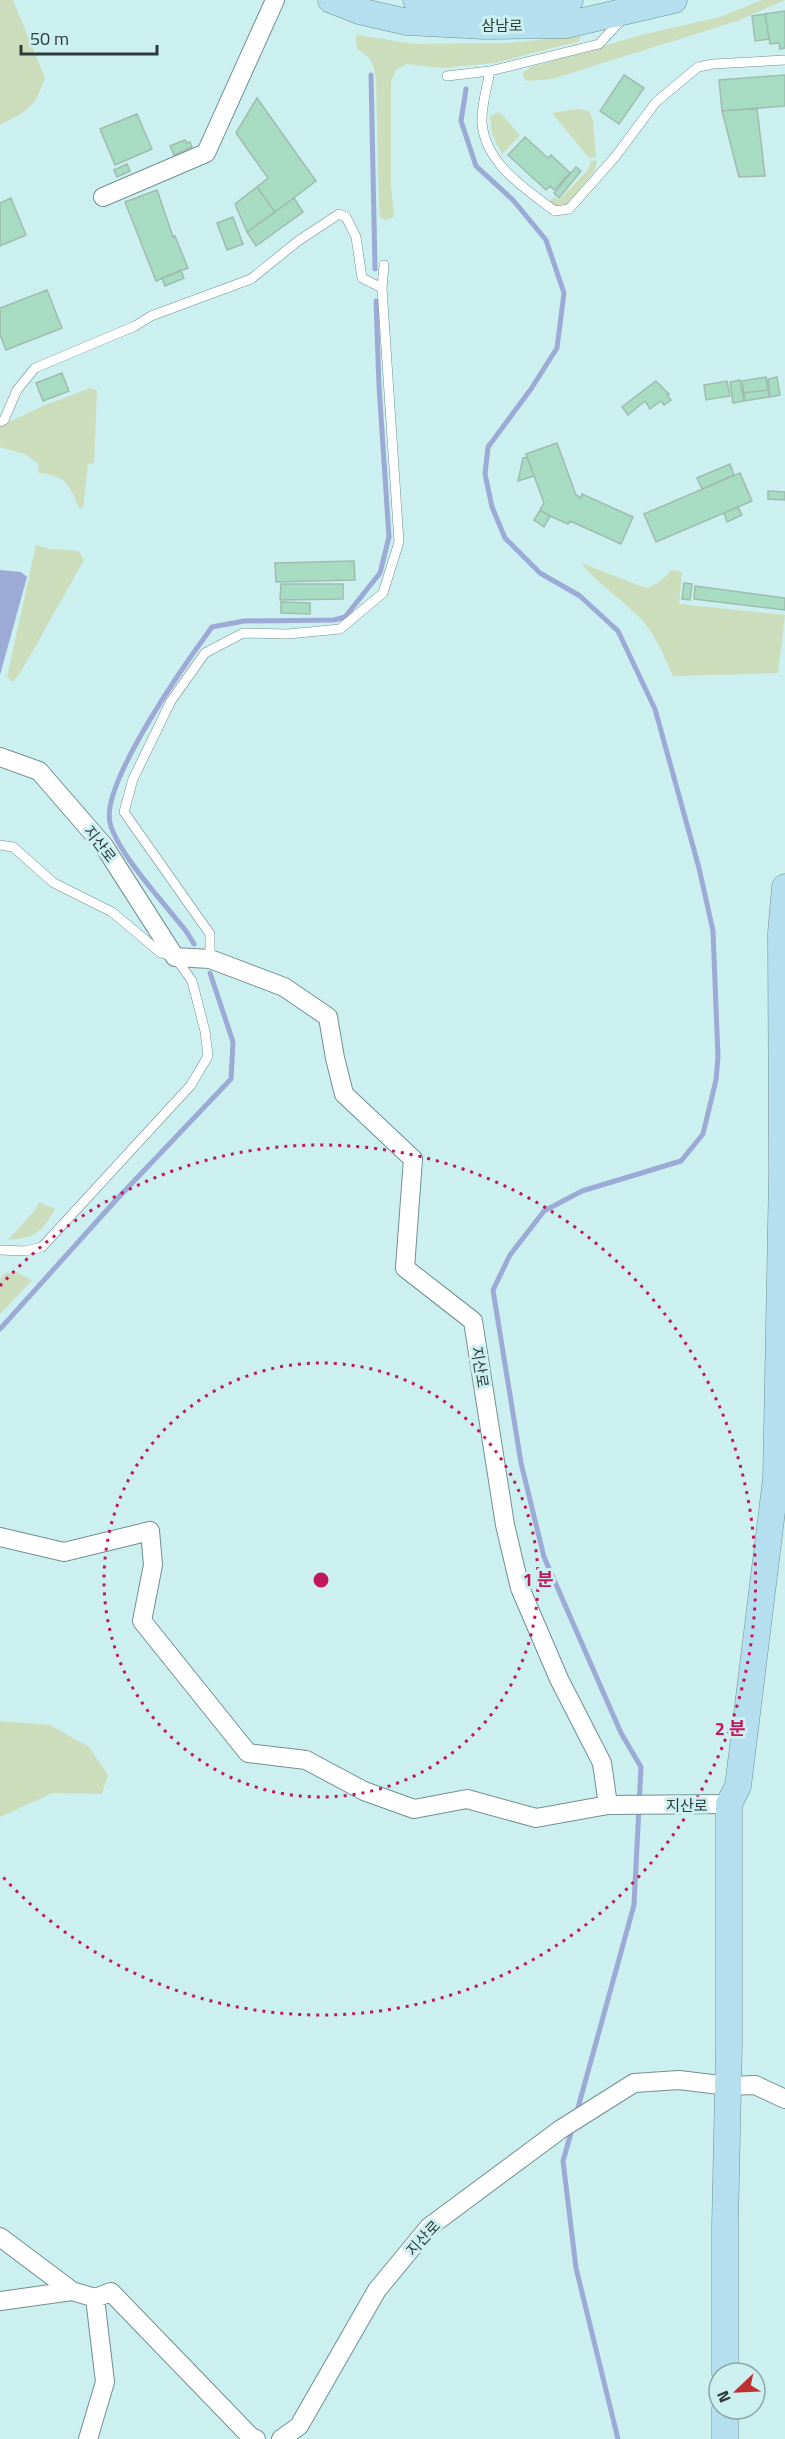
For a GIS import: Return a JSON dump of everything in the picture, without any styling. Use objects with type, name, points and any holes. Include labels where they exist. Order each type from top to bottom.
[{"type":"main road","name":"삼남로","points":[[331,0],[359,10],[407,22],[483,16],[570,0]]},
{"type":"main road","name":"삼남로","points":[[416,0],[483,16],[566,25],[674,0]]},
{"type":"main road","name":"지산로","points":[[725,2361],[729,1804],[738,1786],[776,1479],[783,1159],[781,933],[785,887]]},
{"type":"main road","points":[[725,2421],[725,2439]]},
{"type":"street","points":[[103,197],[206,153],[275,0]]},
{"type":"street","name":"지산로","points":[[0,757],[39,771],[104,846],[175,957],[210,959],[284,987],[328,1017],[344,1094],[413,1159],[405,1268],[473,1321],[505,1526],[520,1588],[559,1679],[602,1762],[617,1805],[729,1804]]},
{"type":"street","points":[[0,1538],[64,1552],[150,1531],[153,1565],[142,1621],[248,1753],[306,1760],[364,1791],[414,1809],[467,1799],[536,1818],[617,1805]]},
{"type":"street","name":"지산로","points":[[281,2439],[299,2426],[377,2290],[429,2227],[561,2128],[634,2083],[679,2080],[728,2086]]},
{"type":"street","points":[[728,2086],[755,2085],[785,2099]]},
{"type":"street","points":[[0,2237],[72,2290],[95,2298],[111,2292],[252,2438],[256,2439]]},
{"type":"street","points":[[0,2301],[72,2290]]},
{"type":"street","points":[[88,2439],[105,2382],[95,2298]]},
{"type":"lane","points":[[447,76],[490,71],[599,44],[630,11]]},
{"type":"lane","points":[[490,71],[482,121],[487,146],[517,184],[555,211],[569,209],[615,157],[656,102],[698,67],[785,60]]},
{"type":"lane","points":[[0,422],[4,420],[17,390],[35,368],[135,326],[151,316],[251,279],[298,241],[339,214],[346,217],[356,237],[362,278],[382,288]]},
{"type":"lane","points":[[210,959],[210,934],[124,812],[133,779],[171,701],[205,653],[243,633],[288,634],[340,629],[383,593],[399,542],[382,288],[384,265]]},
{"type":"lane","name":"지산로","points":[[0,845],[13,847],[54,883],[112,912],[161,953],[175,957],[192,981],[206,1031],[208,1056],[191,1085],[42,1247],[25,1251],[0,1251]]},
{"type":"green space","points":[[0,0],[13,0],[45,78],[29,108],[0,125]]},
{"type":"green space","points":[[762,0],[785,0],[737,21],[552,79],[526,81],[522,73],[532,67],[641,35],[720,17]]},
{"type":"green space","points":[[356,35],[415,44],[507,43],[581,37],[580,41],[494,63],[442,68],[406,64],[396,70],[391,82],[391,186],[394,217],[385,220],[380,217],[379,205],[376,80],[369,58],[357,49]]},
{"type":"green space","points":[[578,109],[589,111],[593,120],[596,157],[589,158],[552,113]]},
{"type":"green space","points":[[499,112],[520,135],[502,154],[492,134],[490,116]]},
{"type":"green space","points":[[597,160],[595,170],[568,204],[555,207],[549,202],[554,197],[559,200],[588,170],[591,161]]},
{"type":"green space","points":[[90,388],[97,391],[94,463],[88,464],[83,508],[79,508],[65,482],[55,476],[38,473],[39,464],[25,454],[0,447],[0,426]]},
{"type":"green space","points":[[36,545],[49,549],[79,551],[84,560],[13,682],[7,677]]},
{"type":"green space","points":[[581,563],[646,588],[658,583],[672,570],[682,572],[679,604],[785,615],[778,673],[673,676],[649,629],[630,608]]},
{"type":"green space","points":[[38,1202],[55,1209],[46,1223],[37,1232],[25,1238],[8,1240],[37,1208]]},
{"type":"green space","points":[[16,1272],[32,1280],[0,1314],[0,1279],[4,1274]]},
{"type":"green space","points":[[0,1721],[50,1725],[89,1747],[108,1775],[102,1794],[53,1793],[0,1817]]},
{"type":"water","points":[[0,570],[21,572],[27,577],[0,675]]},
{"type":"building","points":[[785,11],[785,48],[780,49],[779,43],[770,44],[765,14]]},
{"type":"building","points":[[765,14],[769,39],[755,41],[752,16]]},
{"type":"building","points":[[624,75],[644,88],[619,124],[600,111]]},
{"type":"building","points":[[785,75],[785,106],[722,111],[719,80]]},
{"type":"building","points":[[257,98],[316,181],[275,212],[257,187],[268,178],[236,133]]},
{"type":"building","points":[[757,108],[765,176],[739,177],[722,111]]},
{"type":"building","points":[[137,114],[152,149],[115,165],[100,129]]},
{"type":"building","points":[[525,137],[548,158],[551,155],[570,173],[554,190],[550,186],[546,190],[508,155]]},
{"type":"building","points":[[185,140],[187,143],[190,142],[192,147],[174,155],[170,146]]},
{"type":"building","points":[[127,164],[130,171],[117,177],[114,170]]},
{"type":"building","points":[[576,167],[581,171],[559,198],[554,193]]},
{"type":"building","points":[[257,187],[275,212],[247,232],[235,204]]},
{"type":"building","points":[[157,190],[173,237],[175,236],[188,268],[156,281],[125,202]]},
{"type":"building","points":[[11,198],[26,235],[0,246],[0,203]]},
{"type":"building","points":[[294,198],[303,212],[256,246],[247,232]]},
{"type":"building","points":[[233,217],[243,244],[227,250],[217,223]]},
{"type":"building","points":[[181,270],[184,278],[165,286],[162,278]]},
{"type":"building","points":[[47,290],[62,328],[6,350],[0,335],[0,308]]},
{"type":"building","points":[[62,373],[69,391],[43,401],[36,383]]},
{"type":"building","points":[[766,377],[768,390],[744,393],[742,381]]},
{"type":"building","points":[[777,377],[780,395],[770,397],[768,379]]},
{"type":"building","points":[[740,380],[744,401],[733,403],[730,382]]},
{"type":"building","points":[[656,381],[669,394],[667,395],[671,400],[664,405],[661,401],[650,409],[645,401],[628,415],[622,407]]},
{"type":"building","points":[[727,381],[730,396],[706,400],[704,385]]},
{"type":"building","points":[[768,390],[769,397],[745,401],[744,393]]},
{"type":"building","points":[[557,443],[576,495],[581,498],[582,494],[633,517],[621,544],[570,521],[568,524],[540,510],[544,503],[526,454]]},
{"type":"building","points":[[527,457],[534,476],[518,481],[523,458]]},
{"type":"building","points":[[730,464],[734,475],[702,489],[697,478]]},
{"type":"building","points":[[740,473],[752,501],[656,542],[644,514]]},
{"type":"building","points":[[768,491],[785,492],[785,500],[768,499]]},
{"type":"building","points":[[738,507],[742,515],[727,522],[724,513]]},
{"type":"building","points":[[540,510],[550,516],[544,527],[534,520]]},
{"type":"building","points":[[354,561],[355,580],[276,582],[275,563]]},
{"type":"building","points":[[684,583],[692,584],[690,600],[682,599]]},
{"type":"building","points":[[281,584],[343,584],[343,599],[280,600]]},
{"type":"building","points":[[695,586],[785,598],[785,610],[694,599]]},
{"type":"building","points":[[281,602],[310,603],[310,614],[281,613]]},
{"type":"waterway","points":[[371,75],[375,269]]},
{"type":"waterway","points":[[466,89],[461,121],[476,166],[513,200],[546,240],[564,293],[557,348],[531,389],[488,447],[485,474],[492,507],[505,538],[540,573],[580,596],[618,631],[655,709],[699,868],[713,931],[718,1057],[716,1080],[703,1134],[681,1161],[582,1191],[544,1211],[510,1255],[493,1290],[521,1463],[544,1557],[621,1733],[641,1767],[634,1905],[576,2115]]},
{"type":"waterway","points":[[194,944],[122,849],[110,823],[110,805],[118,781],[148,723],[212,627],[244,621],[334,620],[345,617],[380,573],[389,537],[376,301]]},
{"type":"waterway","points":[[0,1329],[116,1200],[231,1079],[233,1042],[210,973]]},
{"type":"waterway","points":[[573,2126],[563,2161],[576,2268],[618,2439]]}]
